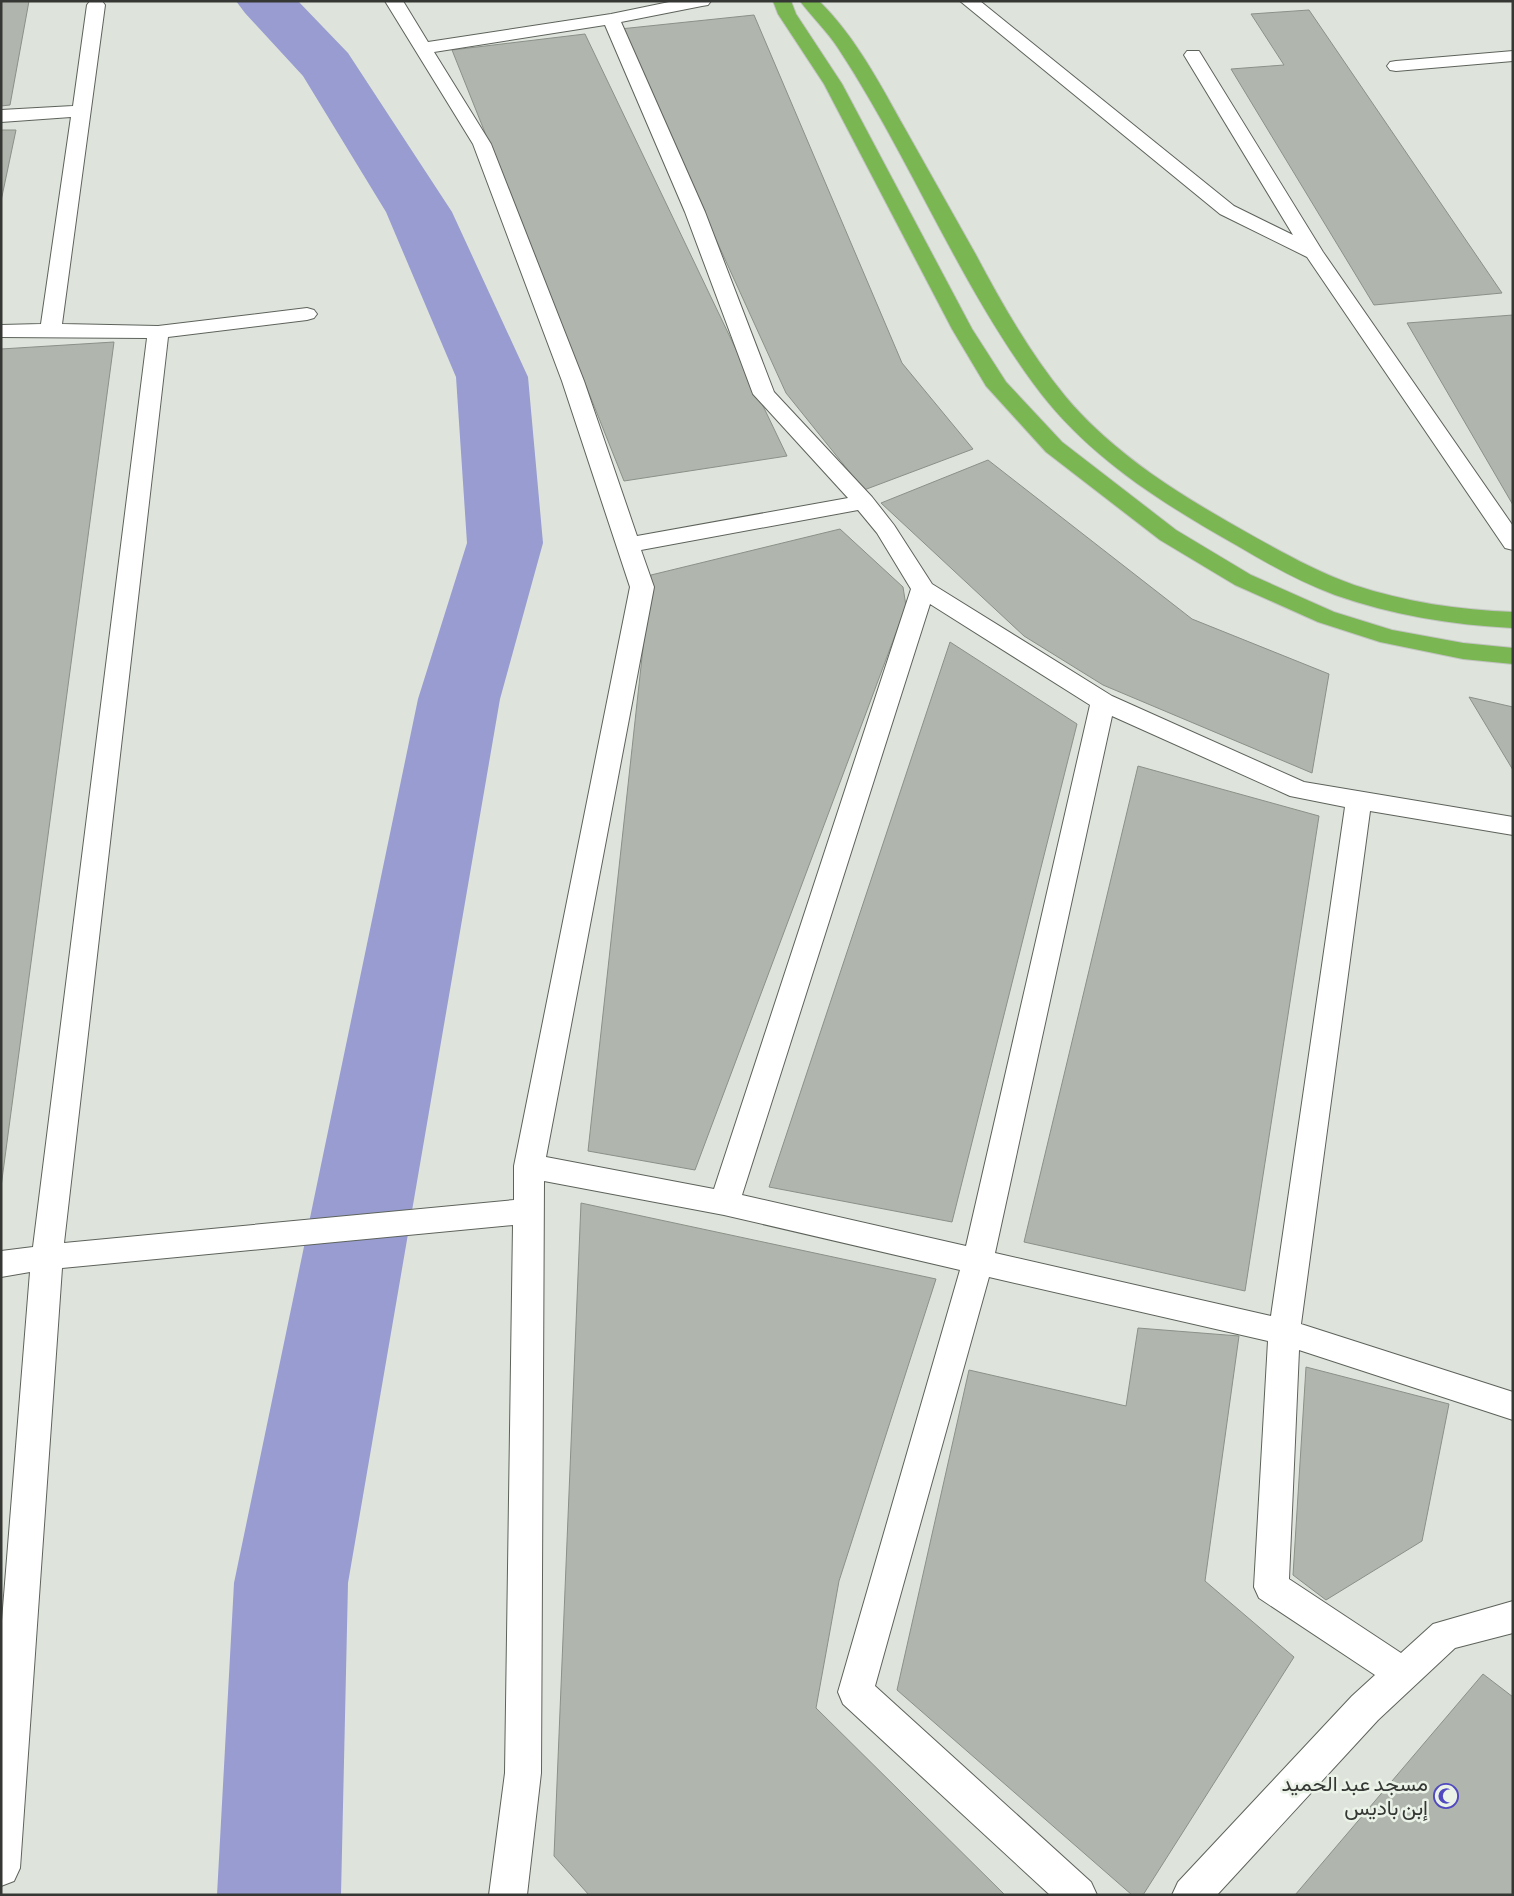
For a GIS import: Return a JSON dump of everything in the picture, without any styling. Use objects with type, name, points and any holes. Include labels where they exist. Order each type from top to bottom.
[{"type":"highway","points":[[782,1],[787,14],[833,84],[967,337],[997,386],[1054,447],[1168,536],[1243,580],[1326,618],[1389,637],[1463,651],[1513,656]]},
{"type":"highway","points":[[809,1],[847,46],[874,90],[1007,327],[1036,374],[1060,404],[1093,437],[1139,476],[1256,547],[1304,572],[1359,595],[1428,611],[1513,620]]},
{"type":"street","points":[[394,1],[482,144],[573,381],[642,586],[528,1166],[516,1213],[523,1773],[508,1895]]},
{"type":"street","points":[[424,48],[611,19],[702,1]]},
{"type":"street","points":[[969,1],[1227,210],[1314,253]]},
{"type":"street","points":[[52,330],[96,5]]},
{"type":"street","points":[[611,19],[695,212],[764,394],[864,502],[886,530],[923,589],[1103,702],[1299,790],[1359,798],[1513,826]]},
{"type":"street","points":[[1193,55],[1314,253],[1362,319],[1513,543]]},
{"type":"street","points":[[1396,66],[1513,56]]},
{"type":"street","points":[[1,116],[82,111]]},
{"type":"street","points":[[1,331],[158,332],[306,314]]},
{"type":"street","points":[[1,1868],[47,1257],[158,332]]},
{"type":"street","points":[[628,545],[864,502]]},
{"type":"street","points":[[724,1203],[923,589]]},
{"type":"street","points":[[1078,1895],[856,1692],[978,1261],[1103,702]]},
{"type":"street","points":[[1359,798],[1284,1332],[1271,1587],[1402,1674]]},
{"type":"street","points":[[528,1166],[724,1203],[1284,1332],[1513,1406]]},
{"type":"street","points":[[1,1264],[47,1257],[516,1213]]},
{"type":"street","points":[[1191,1895],[1365,1708],[1445,1635],[1513,1616]]},
{"type":"building","points":[[1,1],[29,1],[10,105],[1,106]]},
{"type":"building","points":[[1309,10],[1502,293],[1374,305],[1231,69],[1284,65],[1251,14]]},
{"type":"building","points":[[754,15],[902,363],[973,449],[864,490],[786,393],[620,29]]},
{"type":"building","points":[[585,34],[787,456],[624,481],[452,50]]},
{"type":"building","points":[[1,130],[16,130],[1,201]]},
{"type":"building","points":[[1513,315],[1513,505],[1407,323]]},
{"type":"building","points":[[114,342],[1,1187],[1,349]]},
{"type":"building","points":[[988,460],[1192,619],[1329,674],[1312,773],[1103,685],[1024,636],[881,503]]},
{"type":"building","points":[[840,529],[903,587],[906,606],[695,1170],[588,1151],[651,575]]},
{"type":"building","points":[[950,642],[1077,724],[952,1222],[769,1187]]},
{"type":"building","points":[[1469,697],[1513,707],[1513,770]]},
{"type":"building","points":[[1138,766],[1319,816],[1245,1291],[1024,1242]]},
{"type":"building","points":[[581,1203],[936,1279],[839,1581],[816,1708],[1005,1895],[589,1895],[554,1856]]},
{"type":"building","points":[[1138,1328],[1239,1336],[1205,1581],[1294,1657],[1143,1895],[1132,1895],[897,1690],[969,1370],[1126,1406]]},
{"type":"building","points":[[1306,1367],[1449,1404],[1422,1541],[1326,1600],[1293,1575]]},
{"type":"building","name":"مسجد عبد الحميد إبن باديس","points":[[1483,1674],[1513,1697],[1513,1895],[1295,1895]]},
{"type":"waterway","points":[[265,1],[327,66],[419,212],[492,377],[505,543],[459,699],[291,1583],[279,1895]]},
{"type":"place","name":"مسجد عبد الحميد إبن باديس","points":[[1446,1796]]}]
